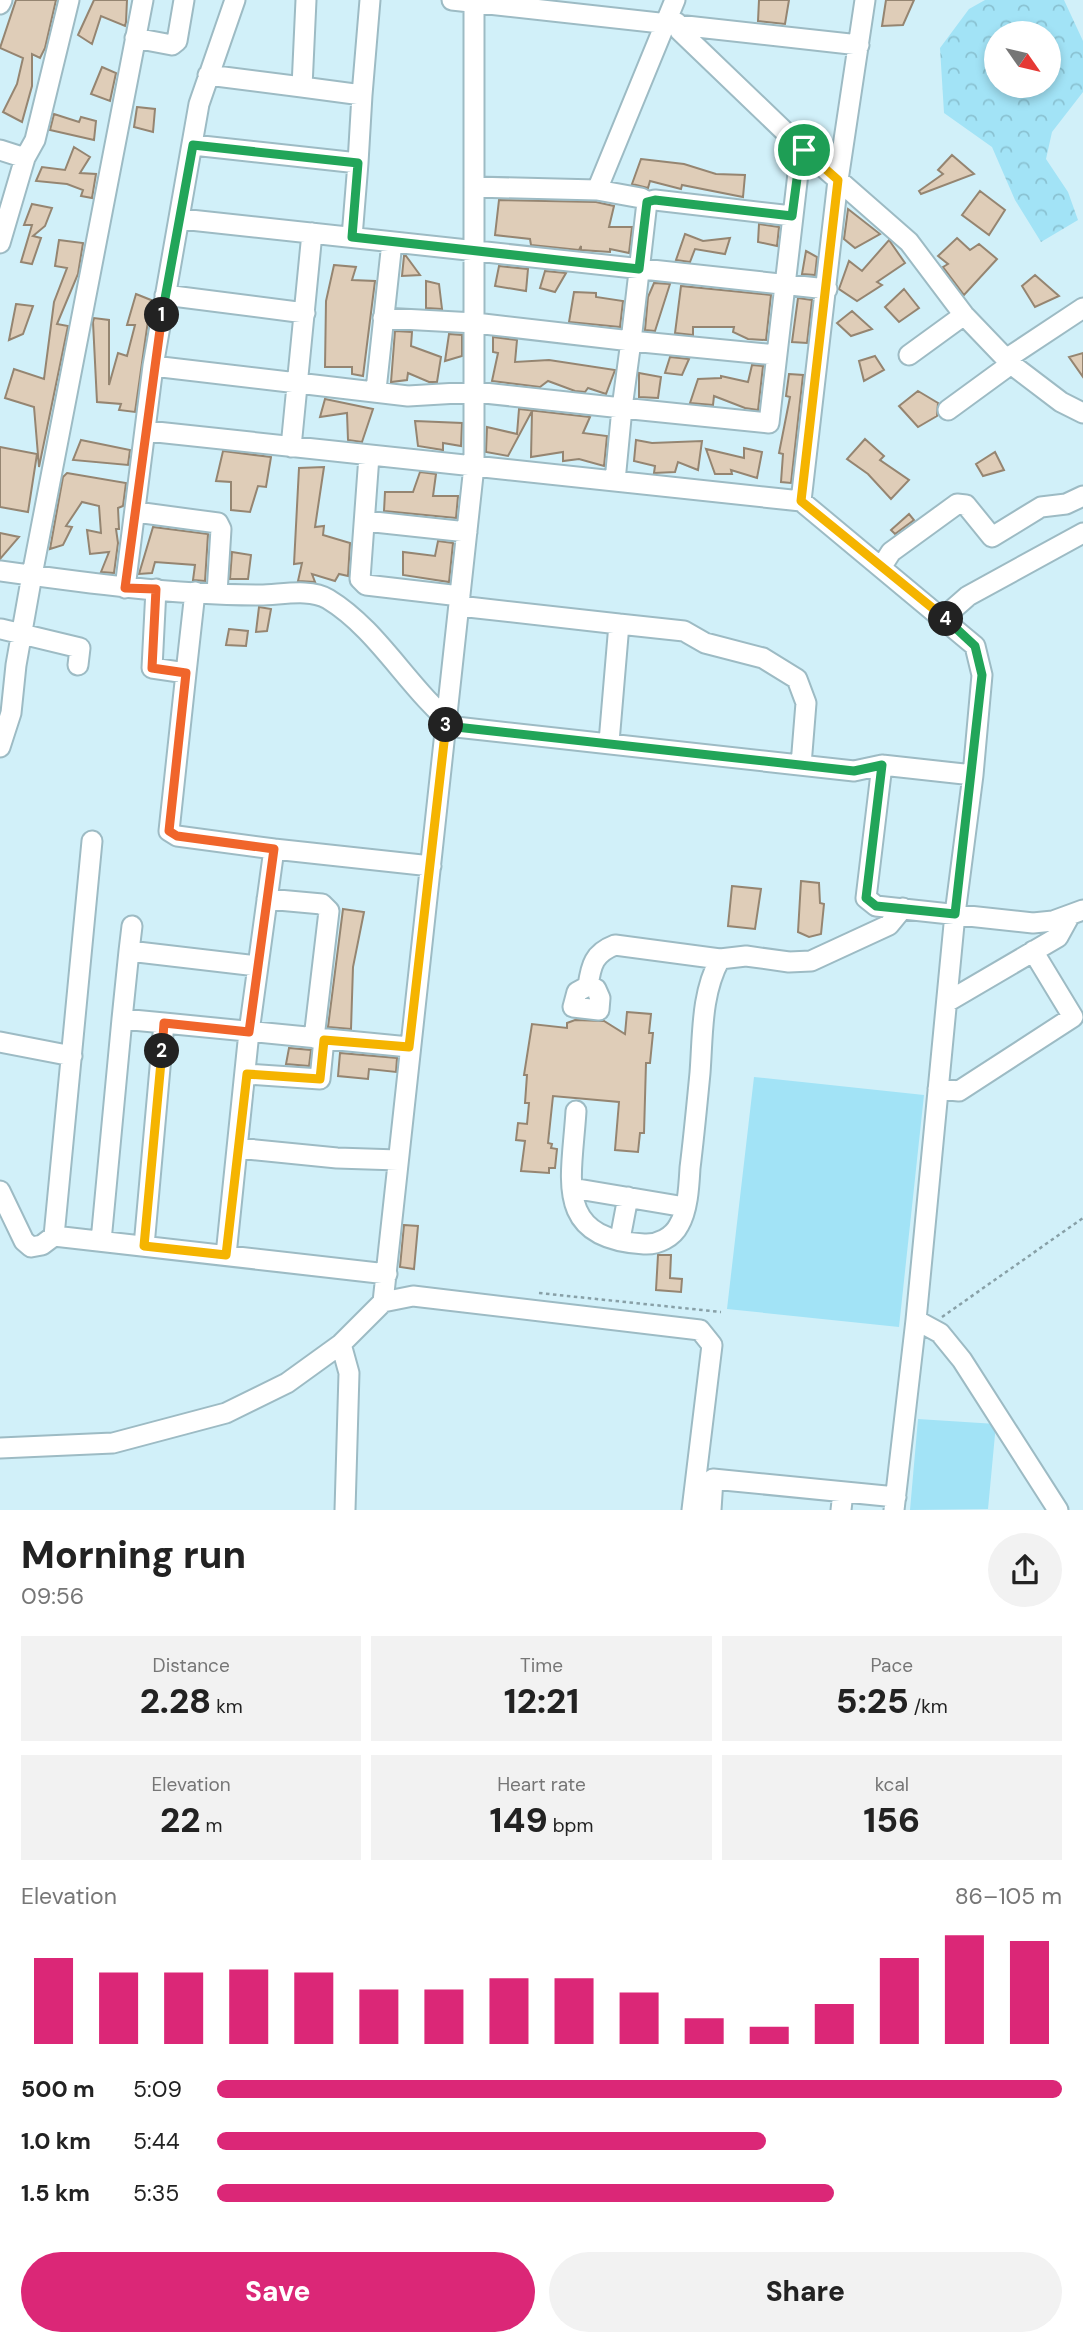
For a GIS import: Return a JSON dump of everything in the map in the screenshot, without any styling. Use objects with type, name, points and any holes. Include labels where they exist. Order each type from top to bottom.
[{"type":"street","points":[[0,243],[25,158],[35,140],[69,0]]},
{"type":"street","points":[[0,747],[11,713],[16,665],[32,575],[143,0]]},
{"type":"street","points":[[135,37],[172,45],[177,41],[184,0]]},
{"type":"street","points":[[125,588],[147,431],[153,366],[165,295],[208,75],[234,0]]},
{"type":"street","points":[[302,86],[306,0]]},
{"type":"street","points":[[352,237],[370,0]]},
{"type":"street","points":[[452,0],[577,7],[672,22],[859,45]]},
{"type":"street","points":[[597,190],[672,22],[675,0]]},
{"type":"street","points":[[801,501],[838,180],[865,0]]},
{"type":"street","points":[[383,1303],[474,466],[474,1]]},
{"type":"street","points":[[672,22],[804,150],[909,242],[964,315],[1008,362],[1061,402],[1083,413]]},
{"type":"street","points":[[208,75],[362,95]]},
{"type":"street","points":[[193,145],[358,163]]},
{"type":"street","points":[[0,150],[25,158]]},
{"type":"street","points":[[153,366],[376,390],[408,396],[475,393],[769,424],[792,216],[800,156],[804,150]]},
{"type":"street","points":[[474,187],[597,190],[641,198],[647,202],[655,200],[792,216]]},
{"type":"street","points":[[615,481],[647,202]]},
{"type":"street","points":[[181,219],[827,289]]},
{"type":"street","points":[[291,447],[312,233]]},
{"type":"street","points":[[376,390],[392,242]]},
{"type":"street","points":[[165,295],[305,313]]},
{"type":"street","points":[[948,410],[1008,362],[1083,308]]},
{"type":"street","points":[[909,355],[964,315]]},
{"type":"street","points":[[383,318],[475,323],[776,355]]},
{"type":"street","points":[[147,431],[801,501],[944,617],[975,646],[981,661],[972,775],[938,1089],[924,1323],[895,1503],[842,1501],[713,1479],[711,1510]]},
{"type":"street","points":[[369,456],[360,579],[366,585],[459,601],[684,631],[705,643],[763,658],[797,679],[806,703],[801,765]]},
{"type":"street","points":[[882,566],[891,552],[957,504],[966,505],[992,537],[1038,508],[1066,504],[1083,496]]},
{"type":"street","points":[[136,512],[218,523],[221,529],[217,593]]},
{"type":"street","points":[[365,521],[467,532]]},
{"type":"street","points":[[944,617],[968,596],[1083,533]]},
{"type":"street","points":[[0,571],[125,588],[217,593],[316,594],[326,597],[345,610],[456,727],[854,771],[882,765],[972,775]]},
{"type":"street","points":[[156,589],[152,668],[186,673]]},
{"type":"street","points":[[195,592],[169,831],[177,836],[274,849],[431,866]]},
{"type":"street","points":[[609,742],[619,624]]},
{"type":"street","points":[[1,629],[80,648],[78,665]]},
{"type":"street","points":[[882,765],[866,898],[876,906],[1033,923],[1076,914]]},
{"type":"street","points":[[54,1236],[92,841]]},
{"type":"street","points":[[226,1255],[247,1074],[249,1032],[274,849]]},
{"type":"street","points":[[247,1074],[320,1079],[319,1039],[329,911],[322,904],[267,899]]},
{"type":"street","points":[[588,986],[592,963],[601,950],[615,944],[720,959],[746,956],[789,962],[811,961],[889,925],[903,908]]},
{"type":"street","points":[[947,1002],[1058,937],[1076,914]]},
{"type":"street","points":[[101,1241],[132,926]]},
{"type":"street","points":[[129,951],[257,966]]},
{"type":"street","points":[[938,1089],[959,1091],[1073,1017],[1033,951]]},
{"type":"street","points":[[576,1111],[572,1188],[578,1217],[597,1235],[645,1245],[661,1242],[672,1236],[680,1224],[685,1207],[697,1106],[705,996],[720,959]]},
{"type":"street","points":[[122,1019],[409,1047]]},
{"type":"street","points":[[144,1246],[164,1023]]},
{"type":"street","points":[[0,1042],[72,1056]]},
{"type":"street","points":[[237,1148],[337,1158],[398,1160]]},
{"type":"street","points":[[572,1188],[685,1207]]},
{"type":"street","points":[[0,1191],[24,1241],[32,1247],[41,1245],[54,1236],[387,1274]]},
{"type":"street","points":[[620,1239],[628,1197]]},
{"type":"street","points":[[0,1448],[113,1443],[226,1413],[287,1383],[341,1344],[383,1303],[413,1296],[700,1330],[712,1345],[692,1510]]},
{"type":"street","points":[[924,1323],[962,1360],[1058,1510]]},
{"type":"street","points":[[341,1344],[349,1373],[345,1510]]},
{"type":"path","points":[[924,1323],[1083,1218]]},
{"type":"path","points":[[531,1293],[721,1312]]},
{"type":"green space","points":[[985,0],[1064,0],[1083,41],[1083,92],[1052,132],[1046,159],[1068,192],[1078,220],[1041,242],[1015,200],[992,147],[944,113],[940,48],[969,9]]},
{"type":"green space","points":[[754,1077],[924,1095],[899,1327],[727,1309]]},
{"type":"green space","points":[[918,1419],[996,1424],[988,1509],[910,1510]]},
{"type":"building","points":[[16,0],[56,0],[45,48],[40,58],[32,54],[32,86],[22,122],[3,112],[17,84],[23,58],[0,48]]},
{"type":"building","points":[[94,0],[127,0],[125,26],[101,16],[92,44],[78,35]]},
{"type":"building","points":[[759,0],[789,0],[785,24],[758,21]]},
{"type":"building","points":[[886,0],[914,0],[903,25],[882,26]]},
{"type":"building","points":[[102,67],[116,73],[110,101],[91,94]]},
{"type":"building","points":[[137,107],[155,109],[153,132],[134,127]]},
{"type":"building","points":[[54,114],[79,122],[81,117],[96,121],[94,140],[50,130]]},
{"type":"building","points":[[74,147],[90,157],[80,173],[96,174],[92,198],[81,196],[83,190],[67,184],[36,181],[42,167],[65,170]]},
{"type":"building","points":[[952,155],[974,174],[921,194],[919,191],[943,174],[938,170]]},
{"type":"building","points":[[641,159],[684,164],[716,174],[745,175],[743,197],[682,185],[681,189],[650,181],[648,188],[632,184]]},
{"type":"building","points":[[980,191],[1005,210],[989,235],[962,215]]},
{"type":"building","points":[[499,200],[596,202],[614,206],[609,227],[632,227],[629,253],[610,249],[610,252],[581,250],[581,246],[579,250],[531,245],[530,239],[495,235]]},
{"type":"building","points":[[32,204],[52,208],[45,226],[33,236],[41,238],[32,264],[21,262],[32,225],[24,225]]},
{"type":"building","points":[[848,209],[880,234],[855,248],[844,239]]},
{"type":"building","points":[[759,224],[779,227],[777,246],[758,242]]},
{"type":"building","points":[[685,234],[703,241],[730,238],[725,254],[695,249],[690,262],[676,260]]},
{"type":"building","points":[[957,238],[970,250],[979,244],[997,259],[964,295],[943,267],[948,264],[938,256]]},
{"type":"building","points":[[59,240],[83,243],[78,274],[57,324],[68,326],[39,467],[34,407],[5,398],[14,369],[44,379],[54,302],[67,268],[55,266]]},
{"type":"building","points":[[889,240],[905,263],[877,282],[882,285],[857,301],[839,289],[849,261],[862,271]]},
{"type":"building","points":[[806,251],[817,257],[815,275],[802,274]]},
{"type":"building","points":[[406,256],[420,275],[402,276]]},
{"type":"building","points":[[334,265],[356,267],[352,280],[375,281],[363,376],[352,374],[352,367],[325,367],[326,301]]},
{"type":"building","points":[[499,266],[528,269],[526,291],[495,286]]},
{"type":"building","points":[[545,271],[566,273],[555,292],[540,288]]},
{"type":"building","points":[[1035,275],[1059,296],[1035,307],[1022,286]]},
{"type":"building","points":[[426,281],[439,284],[442,309],[426,308]]},
{"type":"building","points":[[654,283],[670,284],[655,331],[645,330],[648,297]]},
{"type":"building","points":[[681,286],[771,295],[766,340],[748,339],[733,332],[734,327],[693,327],[693,335],[675,333]]},
{"type":"building","points":[[904,289],[919,308],[899,322],[885,307]]},
{"type":"building","points":[[574,292],[596,293],[596,297],[623,301],[620,327],[569,322]]},
{"type":"building","points":[[136,294],[151,300],[135,412],[119,410],[121,404],[97,402],[93,322],[94,318],[109,320],[109,385],[118,353],[127,356],[135,325],[127,325]]},
{"type":"building","points":[[798,298],[812,300],[807,343],[792,342]]},
{"type":"building","points":[[16,304],[33,306],[23,334],[9,340]]},
{"type":"building","points":[[852,311],[872,329],[851,336],[837,323]]},
{"type":"building","points":[[395,331],[412,332],[411,346],[441,357],[437,382],[429,382],[408,373],[407,380],[391,382]]},
{"type":"building","points":[[449,334],[462,335],[462,356],[445,361]]},
{"type":"building","points":[[493,337],[517,340],[515,362],[549,360],[615,370],[606,394],[588,388],[585,392],[575,391],[548,381],[540,387],[492,381],[498,353],[493,352]]},
{"type":"building","points":[[1083,353],[1083,377],[1069,357]]},
{"type":"building","points":[[875,356],[884,370],[864,381],[859,361]]},
{"type":"building","points":[[670,357],[689,359],[682,375],[665,373]]},
{"type":"building","points":[[752,365],[763,366],[758,410],[714,396],[713,405],[690,403],[698,379],[721,376],[748,382]]},
{"type":"building","points":[[639,373],[661,377],[658,398],[639,397]]},
{"type":"building","points":[[789,374],[803,375],[791,483],[781,482],[783,454],[779,453],[790,397],[786,396]]},
{"type":"building","points":[[918,391],[938,403],[937,416],[918,427],[899,406]]},
{"type":"building","points":[[325,399],[373,409],[362,442],[348,440],[347,413],[320,417]]},
{"type":"building","points":[[519,409],[590,417],[583,433],[607,436],[604,466],[579,459],[563,461],[563,452],[531,457],[532,411],[508,456],[486,452],[487,427],[517,434]]},
{"type":"building","points":[[415,421],[462,423],[461,446],[443,443],[443,450],[418,446]]},
{"type":"building","points":[[865,439],[884,456],[880,460],[909,480],[891,499],[868,474],[847,459]]},
{"type":"building","points":[[81,440],[130,450],[128,465],[73,460]]},
{"type":"building","points":[[636,440],[652,443],[702,441],[698,470],[678,462],[675,472],[654,473],[655,466],[634,461]]},
{"type":"building","points":[[0,447],[37,454],[28,512],[0,507]]},
{"type":"building","points":[[744,448],[762,452],[757,478],[731,470],[732,474],[715,474],[706,449],[744,458]]},
{"type":"building","points":[[223,451],[271,457],[266,487],[258,486],[250,512],[231,510],[231,482],[216,481]]},
{"type":"building","points":[[995,452],[1004,470],[983,476],[976,464]]},
{"type":"building","points":[[324,467],[315,527],[324,526],[323,535],[350,543],[348,576],[339,574],[335,581],[312,574],[315,582],[298,581],[302,563],[294,564],[299,468]]},
{"type":"building","points":[[420,472],[436,474],[433,496],[458,496],[456,518],[384,511],[385,492],[413,492]]},
{"type":"building","points":[[67,473],[126,483],[123,506],[118,508],[119,529],[116,529],[118,543],[114,573],[101,572],[109,552],[90,554],[87,530],[101,533],[99,506],[82,502],[66,526],[72,527],[63,545],[50,549],[63,477]]},
{"type":"building","points":[[909,514],[914,520],[895,534],[891,530]]},
{"type":"building","points":[[153,527],[208,534],[205,581],[193,580],[195,565],[155,562],[152,573],[139,574]]},
{"type":"building","points":[[0,533],[19,537],[0,559]]},
{"type":"building","points":[[438,541],[453,543],[449,582],[403,575],[403,552],[435,556]]},
{"type":"building","points":[[232,552],[251,555],[248,579],[230,579]]},
{"type":"building","points":[[259,607],[271,609],[267,631],[256,632]]},
{"type":"building","points":[[229,629],[248,631],[246,646],[226,645]]},
{"type":"building","points":[[801,881],[819,883],[820,903],[824,904],[821,934],[809,937],[798,932]]},
{"type":"building","points":[[732,886],[761,889],[755,929],[728,926]]},
{"type":"building","points":[[343,909],[364,912],[353,967],[351,1029],[328,1027]]},
{"type":"building","points":[[627,1012],[651,1014],[649,1033],[653,1033],[650,1063],[646,1063],[644,1133],[640,1133],[638,1152],[615,1150],[619,1102],[553,1096],[548,1143],[552,1144],[551,1148],[557,1149],[555,1168],[549,1168],[549,1173],[521,1171],[525,1141],[516,1140],[518,1123],[527,1124],[529,1103],[525,1103],[527,1075],[524,1075],[532,1024],[567,1028],[567,1023],[575,1020],[604,1021],[625,1034]]},
{"type":"building","points":[[289,1048],[311,1050],[309,1066],[286,1064]]},
{"type":"building","points":[[340,1053],[397,1058],[396,1072],[369,1069],[368,1079],[338,1076]]},
{"type":"building","points":[[404,1225],[418,1226],[414,1269],[400,1267]]},
{"type":"building","points":[[658,1255],[671,1255],[670,1278],[682,1279],[681,1292],[656,1290]]},
{"type":"route","points":[[193,145],[358,163],[352,237],[639,269],[647,202],[655,200],[792,216],[800,156],[804,150],[838,180],[801,501],[963,633],[975,646],[981,661],[972,775],[955,914],[876,906],[866,898],[882,765],[854,771],[456,727],[446,719],[409,1047],[324,1040],[320,1079],[247,1074],[226,1255],[144,1246],[164,1023],[249,1032],[274,849],[177,836],[169,831],[186,673],[152,668],[156,589],[125,588],[147,431],[153,366],[193,145]]}]
